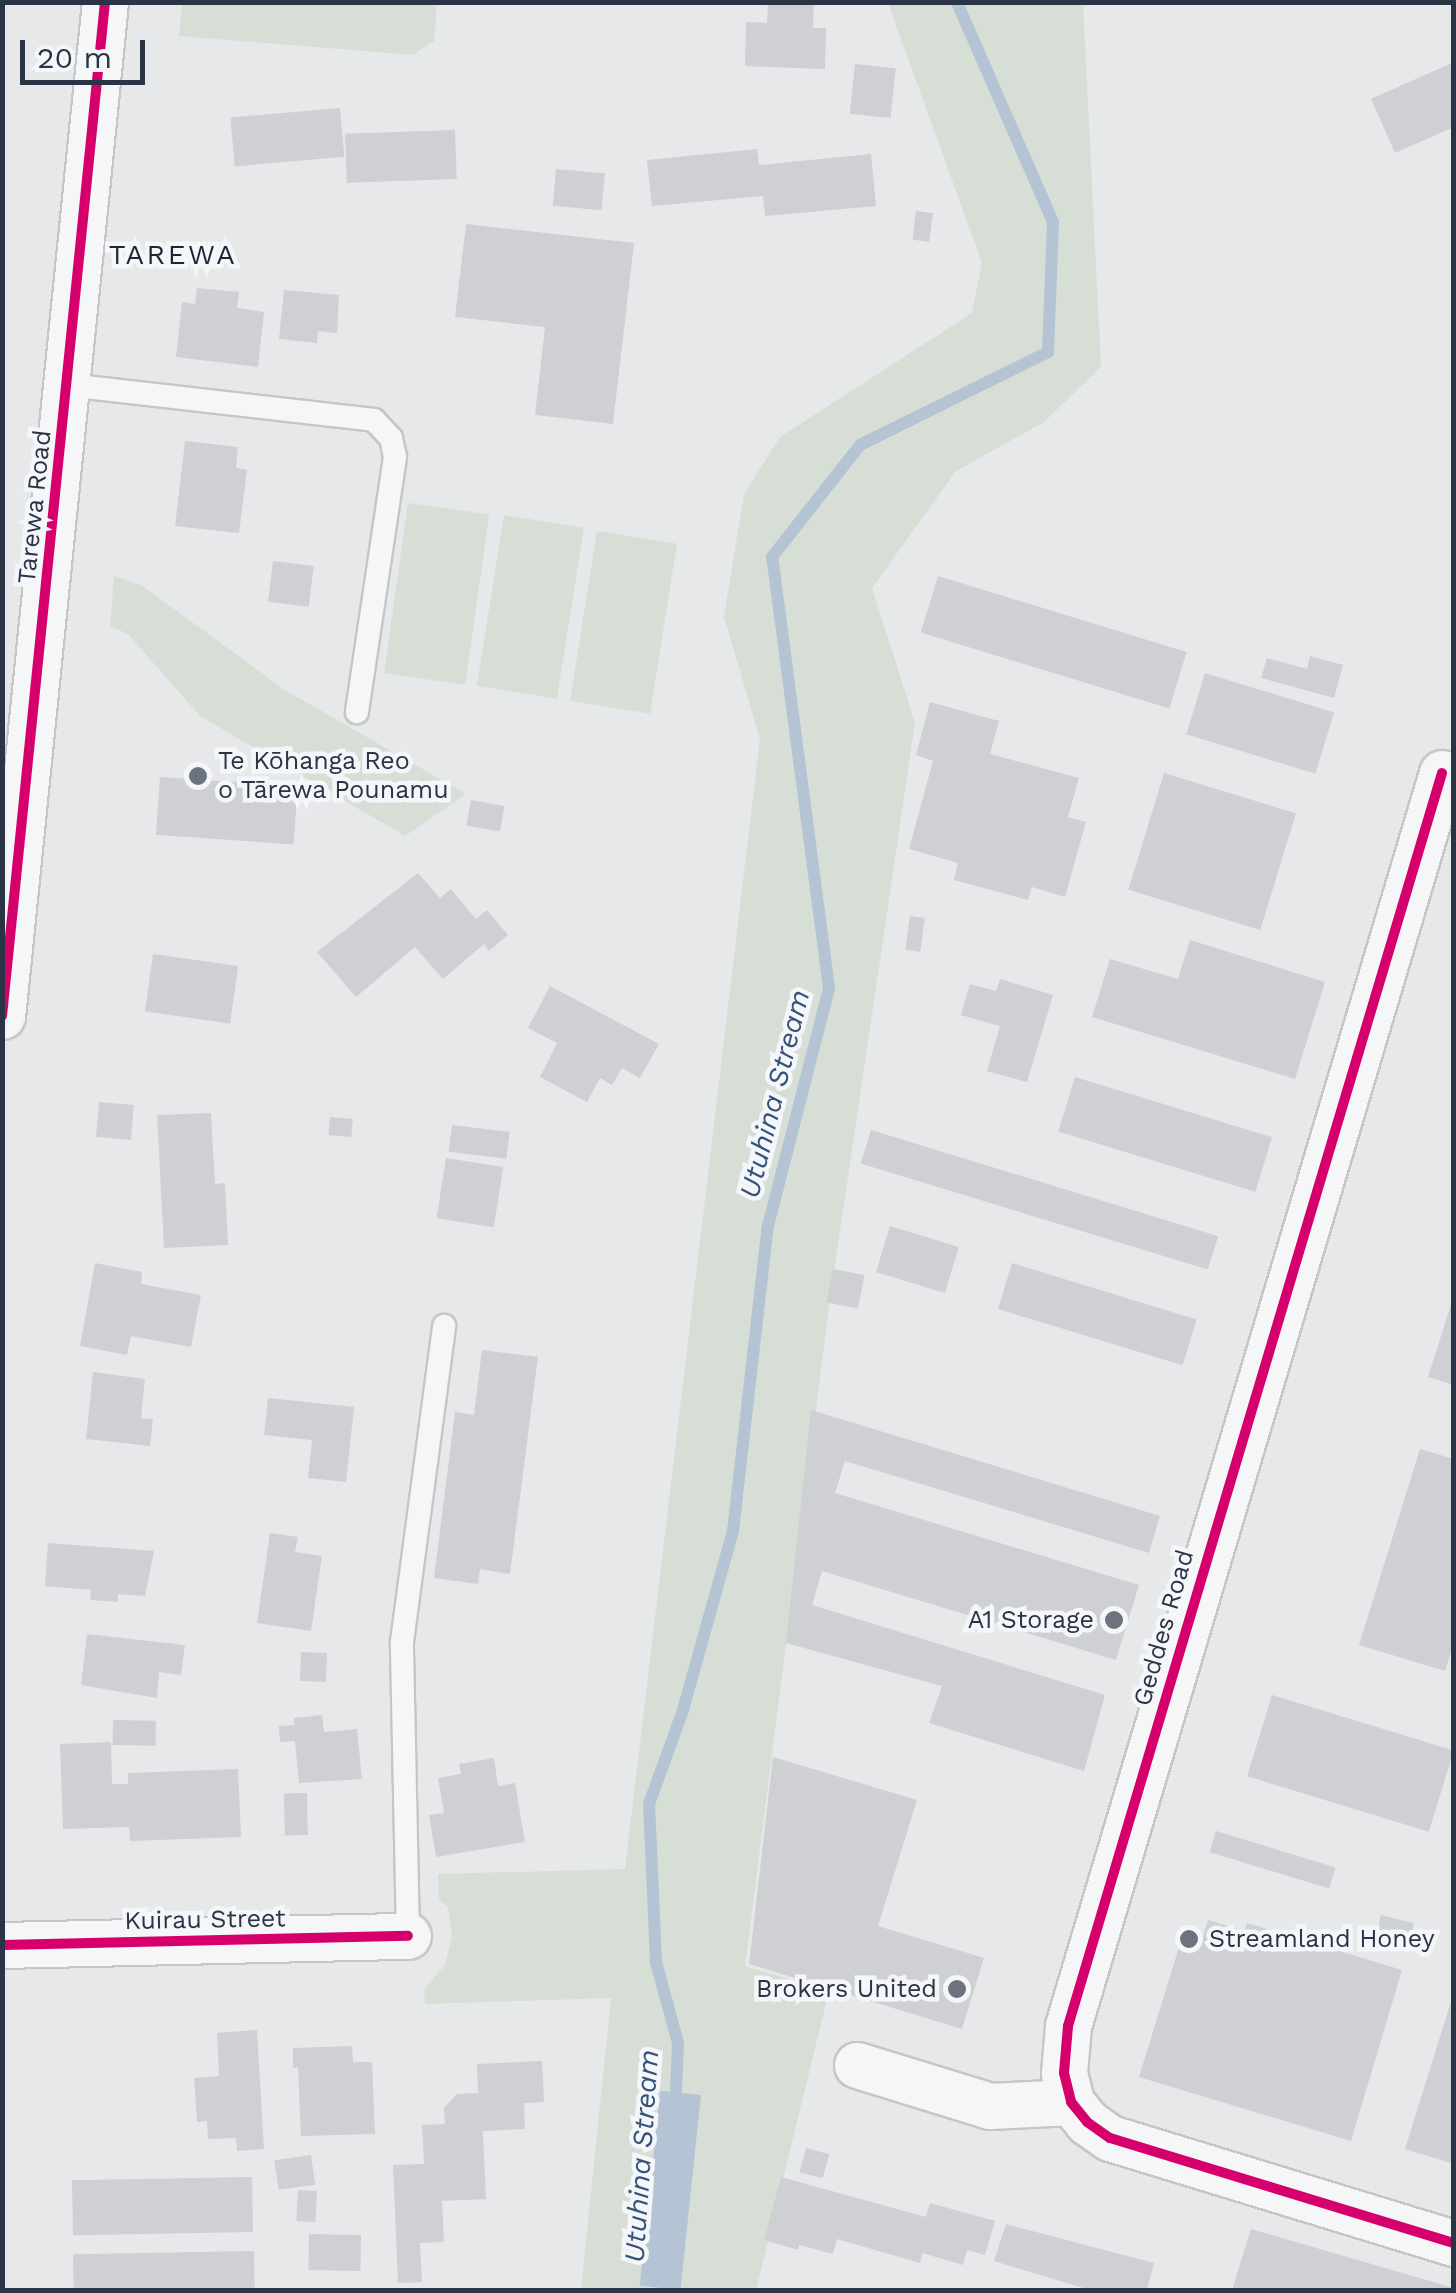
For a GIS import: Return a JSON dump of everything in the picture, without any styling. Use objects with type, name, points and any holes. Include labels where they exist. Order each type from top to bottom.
[{"type":"street","name":"Tarewa Road","points":[[2,1016],[106,2]]},
{"type":"street","name":"Geddes Road","points":[[1071,2102],[1064,2073],[1068,2026],[1442,773]]},
{"type":"street","name":"Kuirau Street","points":[[2,1944],[408,1936]]},
{"type":"street","points":[[858,2065],[990,2106],[1071,2102],[1087,2122],[1126,2144],[1454,2243]]},
{"type":"lane","points":[[68,385],[374,420],[392,438],[394,458],[358,712]]},
{"type":"lane","points":[[408,1936],[402,1642],[444,1326]]},
{"type":"shaded area","points":[[182,3],[437,3],[434,41],[413,55],[179,36]]},
{"type":"shaded area","points":[[888,3],[1083,3],[1101,367],[1044,422],[956,471],[872,588],[915,723],[830,1299],[745,1966],[829,1991],[756,2290],[581,2290],[611,1998],[425,2004],[424,1989],[445,1965],[452,1936],[448,1907],[439,1899],[438,1874],[625,1869],[760,739],[724,617],[744,494],[780,437],[972,313],[982,263]]},
{"type":"shaded area","points":[[408,503],[489,514],[465,685],[384,673]]},
{"type":"shaded area","points":[[504,515],[584,528],[557,699],[477,686]]},
{"type":"shaded area","points":[[597,531],[677,544],[650,714],[570,701]]},
{"type":"shaded area","points":[[114,576],[141,585],[285,690],[466,794],[405,836],[200,716],[128,634],[110,626]]},
{"type":"water","points":[[660,2091],[701,2095],[681,2290],[640,2286]]},
{"type":"building","points":[[768,2],[814,2],[813,28],[826,28],[825,69],[745,66],[746,22],[767,23]]},
{"type":"building","points":[[1454,62],[1454,127],[1395,153],[1371,99]]},
{"type":"building","points":[[855,64],[896,68],[891,118],[850,114]]},
{"type":"building","points":[[340,108],[344,157],[235,166],[230,118]]},
{"type":"building","points":[[455,130],[457,179],[347,183],[345,134]]},
{"type":"building","points":[[757,149],[759,165],[871,154],[876,206],[765,216],[763,196],[652,206],[647,160]]},
{"type":"building","points":[[556,169],[605,173],[602,210],[553,206]]},
{"type":"building","points":[[916,211],[933,213],[929,242],[912,240]]},
{"type":"building","points":[[466,224],[634,243],[613,424],[535,415],[545,327],[455,317]]},
{"type":"building","points":[[197,288],[239,292],[237,308],[264,312],[258,367],[176,357],[182,302],[195,304]]},
{"type":"building","points":[[284,290],[339,295],[337,333],[318,331],[317,343],[279,339]]},
{"type":"building","points":[[185,441],[238,447],[236,468],[247,470],[239,533],[175,526]]},
{"type":"building","points":[[273,561],[314,566],[309,607],[268,602]]},
{"type":"building","points":[[938,576],[1187,652],[1169,708],[921,632]]},
{"type":"building","points":[[1310,656],[1343,665],[1334,698],[1261,678],[1267,658],[1307,669]]},
{"type":"building","points":[[1205,673],[1334,712],[1315,774],[1186,734]]},
{"type":"building","points":[[930,702],[999,721],[990,754],[1079,778],[1068,817],[1086,822],[1065,897],[1032,887],[1028,900],[954,880],[958,863],[909,849],[933,761],[916,755]]},
{"type":"building","points":[[1164,773],[1296,813],[1260,930],[1128,890]]},
{"type":"building","points":[[160,777],[298,787],[294,844],[156,835]]},
{"type":"building","points":[[471,800],[504,806],[500,832],[466,826]]},
{"type":"building","points":[[418,873],[440,898],[451,889],[476,919],[487,910],[508,935],[489,951],[484,944],[443,979],[415,947],[356,997],[317,952]]},
{"type":"building","points":[[910,916],[925,918],[920,952],[905,950]]},
{"type":"building","points":[[1190,940],[1325,982],[1295,1079],[1092,1017],[1110,959],[1178,979]]},
{"type":"building","points":[[153,954],[238,966],[230,1023],[145,1011]]},
{"type":"building","points":[[1000,979],[1053,995],[1027,1082],[987,1071],[1000,1026],[961,1015],[970,984],[996,991]]},
{"type":"building","points":[[550,986],[659,1044],[640,1078],[622,1068],[612,1085],[600,1078],[587,1102],[540,1077],[557,1043],[528,1028]]},
{"type":"building","points":[[1075,1077],[1272,1137],[1255,1192],[1058,1132]]},
{"type":"building","points":[[99,1102],[134,1105],[131,1140],[96,1137]]},
{"type":"building","points":[[211,1113],[215,1184],[225,1183],[228,1245],[164,1248],[157,1115]]},
{"type":"building","points":[[330,1117],[353,1119],[351,1137],[328,1135]]},
{"type":"building","points":[[452,1125],[510,1132],[506,1159],[449,1152]]},
{"type":"building","points":[[871,1130],[1218,1236],[1208,1270],[861,1163]]},
{"type":"building","points":[[446,1158],[503,1167],[494,1227],[436,1218]]},
{"type":"building","points":[[890,1226],[959,1247],[945,1293],[876,1272]]},
{"type":"building","points":[[95,1263],[142,1272],[141,1284],[201,1295],[191,1347],[131,1336],[127,1355],[80,1346]]},
{"type":"building","points":[[1012,1263],[1197,1319],[1183,1365],[998,1309]]},
{"type":"building","points":[[833,1269],[864,1275],[858,1308],[827,1302]]},
{"type":"building","points":[[1454,1295],[1454,1385],[1428,1377]]},
{"type":"building","points":[[482,1350],[538,1357],[510,1574],[480,1569],[478,1584],[434,1578],[455,1412],[474,1415]]},
{"type":"building","points":[[93,1372],[145,1379],[141,1418],[153,1419],[150,1446],[86,1439]]},
{"type":"building","points":[[268,1398],[354,1407],[346,1482],[308,1478],[312,1440],[264,1435]]},
{"type":"building","points":[[811,1410],[1160,1516],[1149,1553],[845,1461],[835,1493],[1139,1585],[1116,1660],[822,1571],[812,1605],[1105,1695],[1084,1771],[929,1723],[942,1686],[786,1643]]},
{"type":"building","points":[[1420,1449],[1454,1459],[1454,1642],[1445,1671],[1359,1645]]},
{"type":"building","points":[[270,1533],[298,1537],[295,1552],[322,1556],[311,1631],[257,1623]]},
{"type":"building","points":[[48,1543],[154,1551],[145,1596],[118,1594],[118,1602],[90,1600],[91,1590],[45,1586]]},
{"type":"building","points":[[87,1634],[185,1645],[181,1675],[159,1672],[157,1698],[81,1685]]},
{"type":"building","points":[[301,1652],[327,1653],[326,1682],[300,1681]]},
{"type":"building","points":[[1272,1695],[1454,1751],[1429,1832],[1247,1776]]},
{"type":"building","points":[[322,1715],[324,1732],[357,1729],[362,1779],[299,1783],[295,1741],[280,1742],[279,1726],[294,1725],[294,1718]]},
{"type":"building","points":[[113,1720],[156,1721],[156,1746],[113,1745]]},
{"type":"building","points":[[111,1742],[112,1784],[128,1784],[128,1773],[238,1769],[241,1837],[130,1841],[129,1827],[63,1829],[60,1744]]},
{"type":"building","points":[[773,1757],[917,1800],[878,1926],[984,1958],[962,2029],[749,1964]]},
{"type":"building","points":[[494,1758],[498,1786],[515,1783],[525,1842],[436,1857],[429,1815],[444,1813],[438,1778],[461,1774],[459,1764]]},
{"type":"building","points":[[284,1793],[307,1793],[308,1835],[285,1835]]},
{"type":"building","points":[[1216,1831],[1336,1868],[1329,1889],[1210,1852]]},
{"type":"building","points":[[1381,1915],[1414,1923],[1407,1949],[1374,1941]]},
{"type":"building","points":[[1208,1920],[1244,1931],[1247,1923],[1402,1970],[1351,2141],[1139,2077],[1184,1931],[1203,1936]]},
{"type":"building","points":[[1454,1995],[1454,2164],[1405,2149]]},
{"type":"building","points":[[257,2030],[264,2149],[237,2151],[236,2138],[208,2139],[207,2121],[197,2122],[194,2078],[219,2076],[217,2033]]},
{"type":"building","points":[[352,2046],[353,2062],[372,2062],[375,2134],[301,2136],[298,2067],[293,2068],[293,2048]]},
{"type":"building","points":[[542,2061],[544,2102],[524,2103],[525,2129],[483,2131],[486,2199],[442,2201],[444,2242],[420,2243],[422,2282],[398,2283],[393,2165],[424,2164],[422,2125],[445,2124],[444,2108],[457,2094],[478,2093],[477,2064]]},
{"type":"building","points":[[806,2148],[829,2154],[823,2178],[800,2172]]},
{"type":"building","points":[[311,2155],[315,2185],[279,2190],[274,2160]]},
{"type":"building","points":[[252,2177],[253,2232],[73,2235],[72,2180]]},
{"type":"building","points":[[781,2177],[926,2217],[930,2203],[995,2221],[985,2255],[967,2250],[963,2265],[922,2253],[920,2263],[837,2239],[833,2254],[799,2245],[798,2250],[764,2240]]},
{"type":"building","points":[[298,2190],[317,2191],[315,2222],[296,2221]]},
{"type":"building","points":[[1006,2224],[1154,2263],[1147,2290],[1090,2290],[994,2261]]},
{"type":"building","points":[[1251,2229],[1454,2288],[1454,2290],[1232,2290]]},
{"type":"building","points":[[309,2234],[361,2235],[360,2271],[308,2270]]},
{"type":"building","points":[[254,2251],[255,2290],[74,2290],[73,2254]]},
{"type":"waterway","name":"Utuhina Stream","points":[[675,2112],[678,2043],[656,1962],[649,1804],[683,1710],[733,1531],[768,1226],[829,988],[772,557],[860,445],[1048,352],[1053,222],[957,2]]},
{"type":"cycle path","points":[[2,1016],[105,2]]},
{"type":"cycle path","points":[[1442,773],[1068,2026],[1064,2073],[1071,2102],[1087,2122],[1110,2138],[1454,2243]]},
{"type":"cycle path","points":[[2,1945],[408,1936]]},
{"type":"place","name":"Te Kōhanga Reo o Tārewa Pounamu","points":[[198,776]]},
{"type":"place","name":"A1 Storage","points":[[1114,1620]]},
{"type":"place","name":"Streamland Honey","points":[[1189,1939]]},
{"type":"place","name":"Brokers United","points":[[957,1989]]},
{"type":"district","name":"TAREWA","points":[[173,255]]}]
